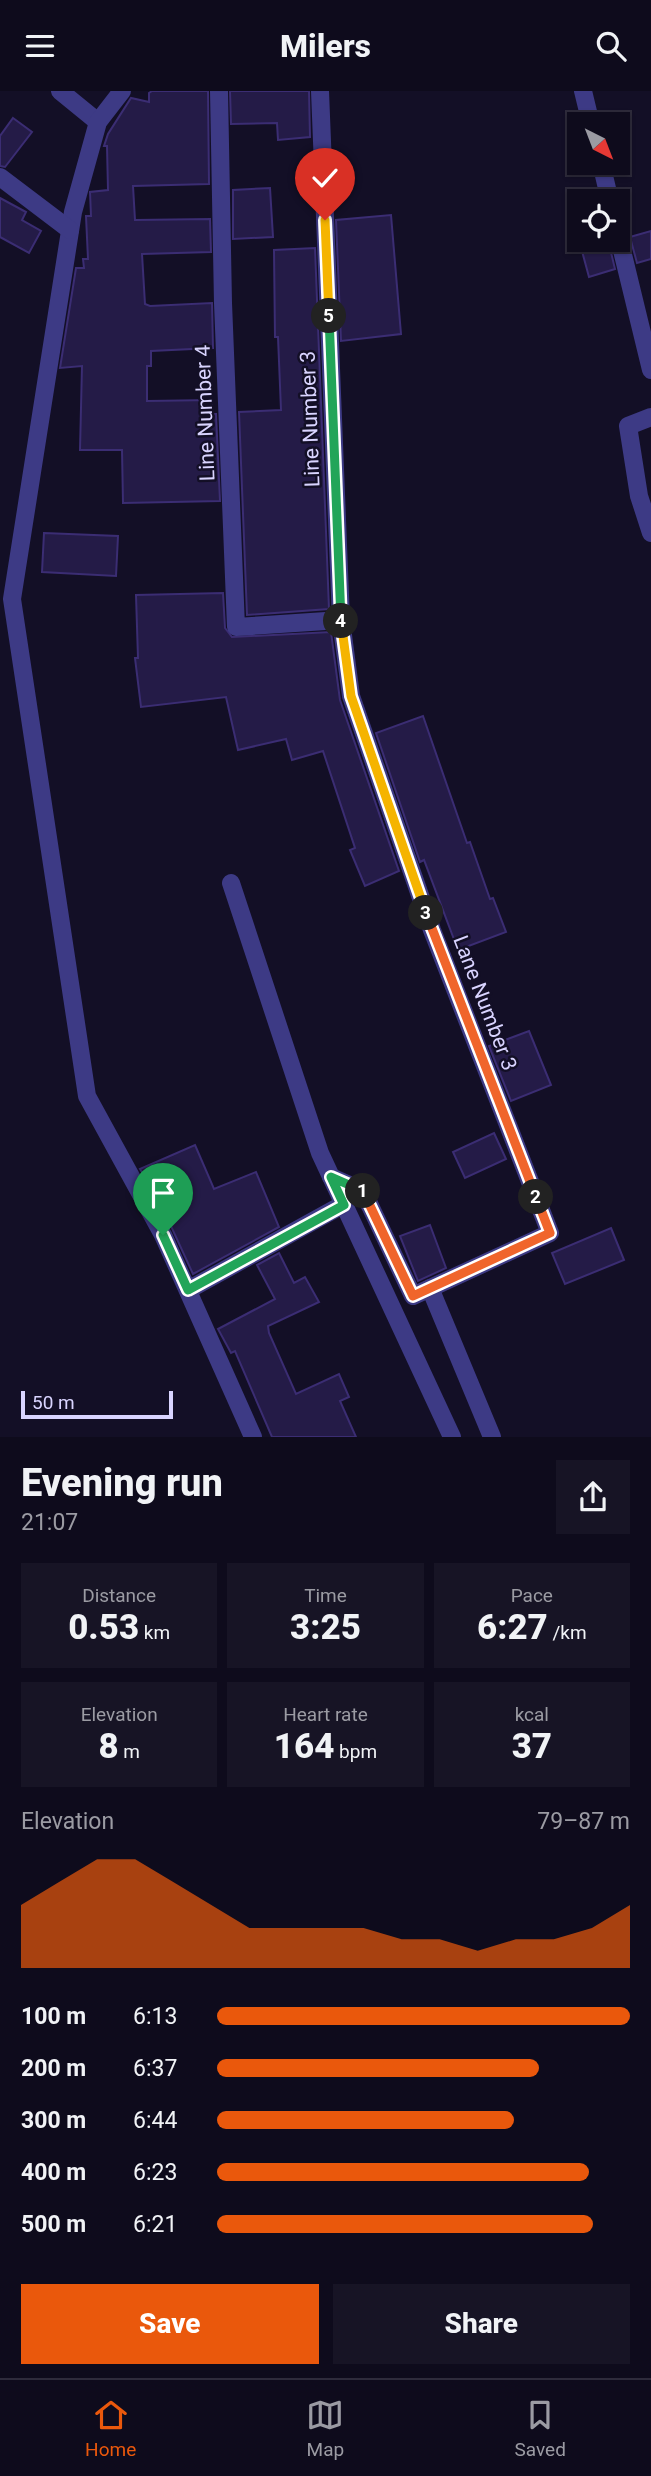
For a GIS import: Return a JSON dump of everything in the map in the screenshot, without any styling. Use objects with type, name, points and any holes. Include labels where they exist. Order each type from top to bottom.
[{"type":"street","points":[[60,91],[98,122]]},
{"type":"street","points":[[122,91],[98,122],[70,230],[12,599],[87,1096],[163,1235],[253,1437]]},
{"type":"street","name":"Line Number 4","points":[[219,91],[223,303],[236,627],[341,620]]},
{"type":"street","name":"Line Number 3","points":[[320,91],[341,620]]},
{"type":"street","points":[[583,91],[588,112]]},
{"type":"street","points":[[0,177],[70,230]]},
{"type":"street","points":[[622,252],[651,370]]},
{"type":"street","points":[[651,417],[628,426],[639,496],[651,533]]},
{"type":"street","name":"Lane Number 3","points":[[341,620],[351,696],[432,930],[550,1233],[430,1289]]},
{"type":"street","points":[[231,883],[320,1153],[452,1437]]},
{"type":"street","points":[[331,1177],[363,1191],[413,1296],[430,1289],[492,1437]]},
{"type":"street","points":[[188,1290],[344,1205]]},
{"type":"building","points":[[208,91],[209,184],[133,186],[135,220],[210,219],[211,252],[142,254],[145,304],[212,303],[213,348],[151,351],[151,366],[147,366],[147,401],[212,400],[212,414],[216,414],[220,501],[123,503],[122,450],[80,450],[82,366],[60,368],[76,268],[84,268],[83,259],[88,259],[86,216],[91,216],[90,192],[108,190],[107,146],[104,146],[108,134],[131,98],[149,102],[149,93]]},
{"type":"building","points":[[230,91],[309,91],[310,137],[278,140],[277,123],[231,124]]},
{"type":"building","points":[[13,118],[32,132],[5,167],[0,166],[0,136]]},
{"type":"building","points":[[270,188],[273,237],[233,239],[233,190]]},
{"type":"building","points":[[0,198],[26,212],[22,220],[41,231],[29,253],[0,237]]},
{"type":"building","points":[[391,215],[401,334],[341,341],[336,220]]},
{"type":"building","points":[[651,231],[651,259],[637,263],[630,237]]},
{"type":"building","points":[[315,248],[329,609],[247,615],[239,412],[281,410],[278,337],[275,337],[274,250]]},
{"type":"building","points":[[582,252],[611,252],[615,269],[589,277]]},
{"type":"building","points":[[44,533],[118,536],[116,576],[42,572]]},
{"type":"building","points":[[223,593],[225,628],[232,637],[331,632],[340,700],[399,871],[365,886],[350,850],[355,848],[323,751],[292,760],[286,739],[238,750],[226,697],[141,707],[135,658],[138,658],[136,595]]},
{"type":"building","points":[[423,716],[467,843],[470,842],[490,899],[493,898],[506,932],[458,950],[424,860],[420,862],[376,733]]},
{"type":"building","points":[[529,1031],[551,1085],[511,1101],[489,1046]]},
{"type":"building","points":[[494,1133],[506,1159],[465,1178],[453,1152]]},
{"type":"building","points":[[195,1145],[214,1189],[256,1172],[279,1227],[193,1274],[159,1200],[140,1169]]},
{"type":"building","points":[[430,1225],[446,1268],[418,1281],[400,1236]]},
{"type":"building","points":[[611,1228],[624,1260],[565,1284],[552,1253]]},
{"type":"building","points":[[279,1253],[294,1283],[305,1277],[319,1302],[268,1326],[269,1333],[296,1394],[339,1374],[349,1397],[340,1401],[356,1437],[272,1437],[235,1351],[231,1353],[218,1329],[275,1299],[257,1265]]},
{"type":"route","points":[[163,1235],[188,1290],[344,1205],[331,1177],[363,1191],[413,1296],[550,1233],[432,930],[351,696],[341,620],[325,220]]}]
